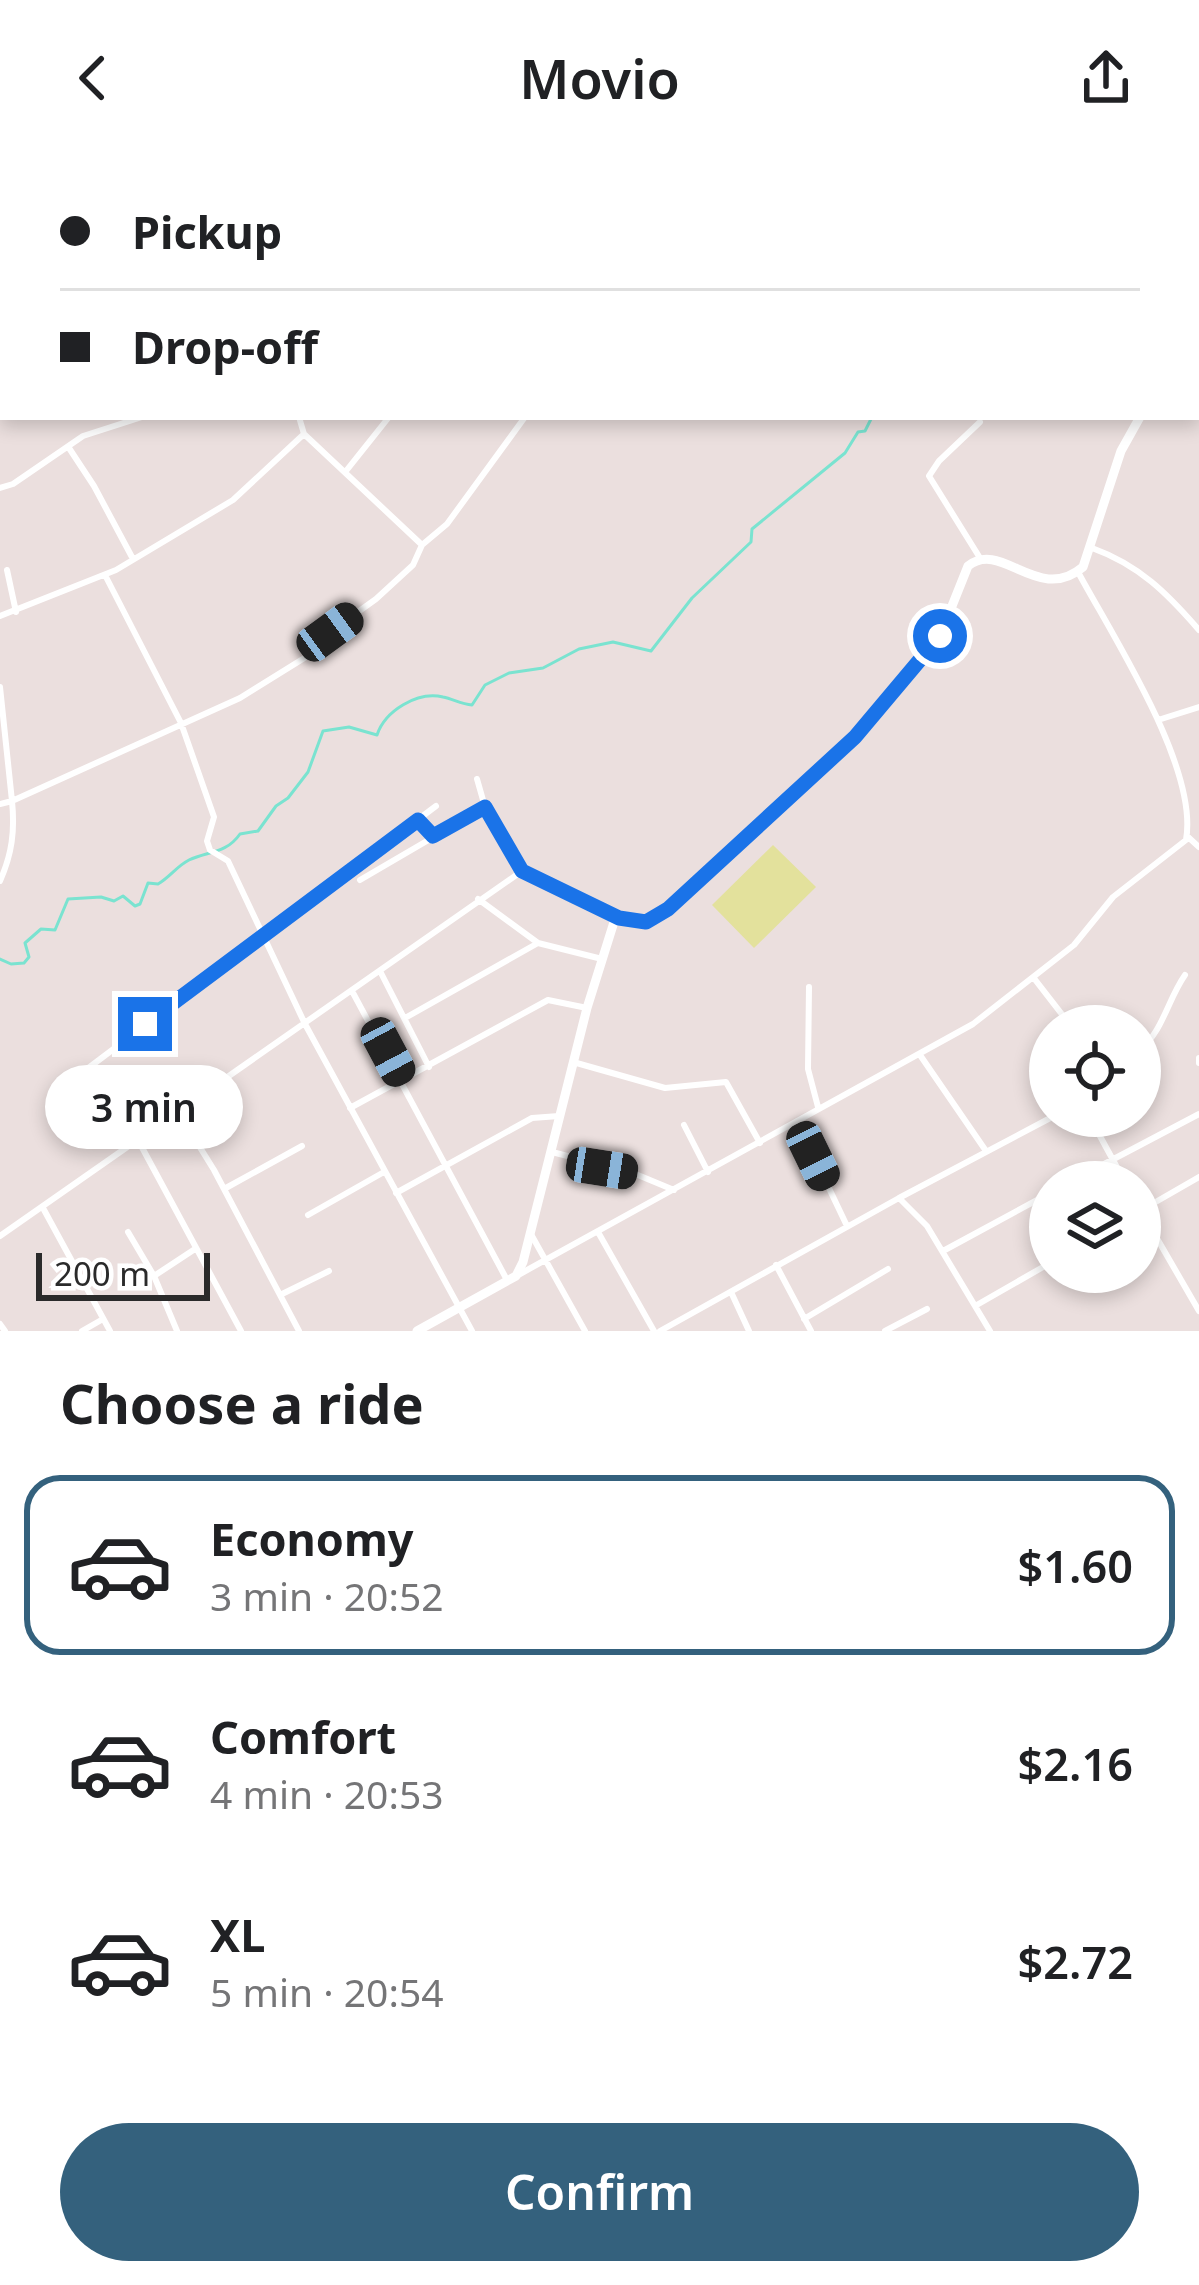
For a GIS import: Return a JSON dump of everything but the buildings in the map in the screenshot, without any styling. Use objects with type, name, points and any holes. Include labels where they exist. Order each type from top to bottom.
[{"type":"street","points":[[0,488],[83,436],[133,420]]},
{"type":"street","points":[[300,420],[304,434],[422,545]]},
{"type":"street","points":[[346,471],[387,420]]},
{"type":"street","points":[[0,804],[240,698],[314,652],[330,632],[413,565],[422,545],[446,524],[523,420]]},
{"type":"street","points":[[980,422],[929,476],[980,558],[1056,582],[1078,572],[1092,548],[1121,451],[1138,420]]},
{"type":"street","points":[[0,616],[133,560],[233,500],[304,434]]},
{"type":"street","points":[[69,448],[133,560]]},
{"type":"street","points":[[1092,548],[1124,560],[1154,580],[1199,630]]},
{"type":"street","points":[[477,778],[485,807],[522,871],[619,918],[646,922],[668,909],[855,737],[940,636],[968,566],[980,558]]},
{"type":"street","points":[[7,570],[16,611]]},
{"type":"street","points":[[417,1331],[973,1024],[1074,945],[1113,897],[1187,836],[1188,810],[1158,720],[1078,572]]},
{"type":"street","points":[[106,575],[181,723],[214,817],[207,841],[210,850],[228,861],[305,1024],[472,1331]]},
{"type":"street","points":[[0,687],[14,837],[0,881]]},
{"type":"street","points":[[1158,720],[1199,707]]},
{"type":"street","points":[[241,1331],[138,1140],[88,1069],[436,806]]},
{"type":"street","points":[[1188,810],[1199,806]]},
{"type":"street","points":[[360,880],[485,807]]},
{"type":"street","points":[[1187,836],[1199,847]]},
{"type":"street","points":[[0,1236],[522,871]]},
{"type":"street","points":[[478,899],[538,944],[602,959]]},
{"type":"street","points":[[512,1278],[532,1236],[587,1008],[611,928],[619,918]]},
{"type":"street","points":[[405,1018],[538,944]]},
{"type":"street","points":[[380,971],[429,1066]]},
{"type":"street","points":[[1161,1021],[1185,974]]},
{"type":"street","points":[[1034,977],[1055,1005]]},
{"type":"street","points":[[809,987],[808,1069],[818,1107]]},
{"type":"street","points":[[352,991],[512,1278]]},
{"type":"street","points":[[350,1108],[548,1000],[587,1008]]},
{"type":"street","points":[[919,1053],[986,1151]]},
{"type":"street","points":[[573,1062],[665,1088],[726,1082],[760,1143]]},
{"type":"street","points":[[178,1112],[299,1331]]},
{"type":"street","points":[[1108,1161],[1199,1114]]},
{"type":"street","points":[[396,1193],[532,1118],[559,1116]]},
{"type":"street","points":[[796,1120],[847,1226]]},
{"type":"street","points":[[684,1125],[708,1172]]},
{"type":"street","points":[[598,1232],[657,1331],[1029,1129]]},
{"type":"street","points":[[1100,1137],[1112,1159]]},
{"type":"street","points":[[224,1189],[302,1146]]},
{"type":"street","points":[[552,1152],[633,1173],[674,1190]]},
{"type":"street","points":[[308,1215],[384,1172]]},
{"type":"street","points":[[1161,1200],[1198,1181]]},
{"type":"street","points":[[899,1198],[926,1226],[990,1331]]},
{"type":"street","points":[[942,1252],[1029,1204]]},
{"type":"street","points":[[42,1206],[110,1331]]},
{"type":"street","points":[[128,1232],[178,1331]]},
{"type":"street","points":[[532,1236],[586,1331]]},
{"type":"street","points":[[1161,1246],[1199,1311]]},
{"type":"street","points":[[154,1276],[195,1249]]},
{"type":"street","points":[[776,1265],[811,1331]]},
{"type":"street","points":[[803,1319],[888,1269]]},
{"type":"street","points":[[280,1295],[329,1271]]},
{"type":"street","points":[[975,1306],[1029,1275]]},
{"type":"street","points":[[731,1292],[748,1331]]},
{"type":"street","points":[[886,1331],[927,1309]]},
{"type":"street","points":[[82,1331],[104,1319]]},
{"type":"shaded area","points":[[773,845],[816,887],[754,948],[712,905]]},
{"type":"waterway","points":[[0,959],[24,963],[29,957],[25,943],[41,929],[55,930],[68,899],[114,901],[123,896],[135,906],[148,883],[158,884],[189,860],[223,849],[240,834],[258,831],[308,772],[323,731],[349,727],[377,735],[395,711],[423,697],[472,705],[485,685],[509,673],[543,668],[579,649],[613,642],[651,651],[692,598],[751,542],[752,529],[845,453],[870,420]]},
{"type":"route","points":[[145,1024],[418,820],[433,836],[485,807],[522,871],[619,918],[646,922],[668,909],[855,737],[940,636]]}]
